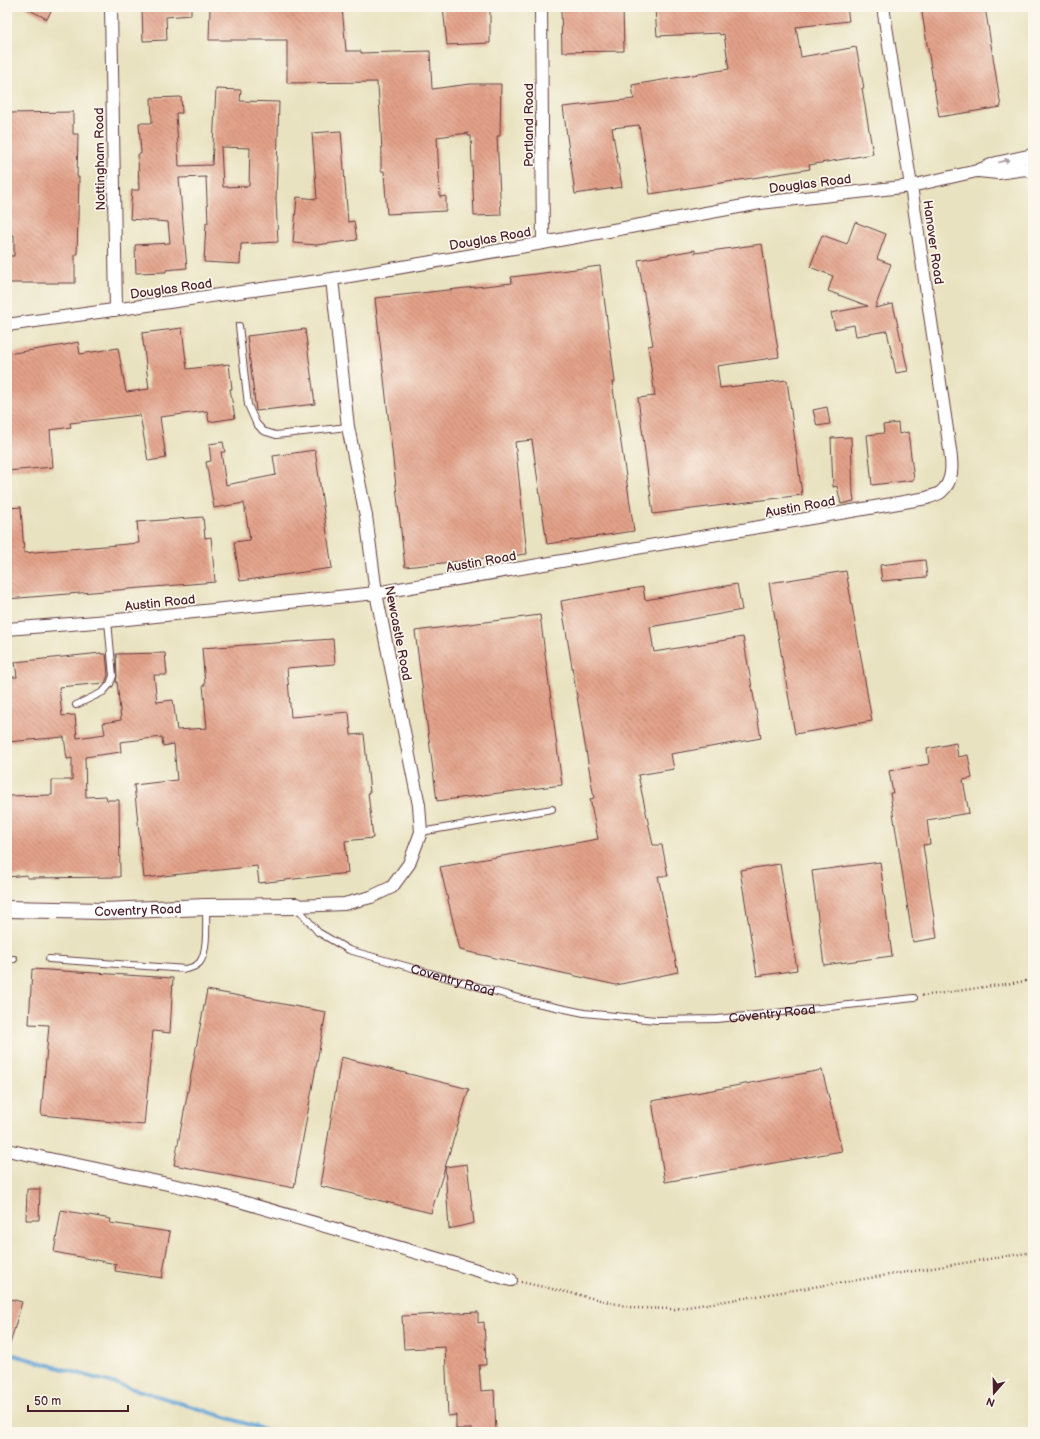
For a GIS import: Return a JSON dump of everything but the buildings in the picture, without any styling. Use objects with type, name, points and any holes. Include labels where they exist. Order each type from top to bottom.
[{"type":"street","name":"Nottingham Road","points":[[111,7],[116,310]]},
{"type":"street","name":"Portland Road","points":[[541,7],[543,243]]},
{"type":"street","name":"Hanover Road","points":[[883,7],[950,450],[952,467],[949,481]]},
{"type":"street","name":"Douglas Road","points":[[7,325],[332,279],[543,243],[760,203],[911,186],[977,171],[998,173],[1032,165]]},
{"type":"street","name":"Newcastle Road","points":[[296,906],[344,904],[371,897],[392,887],[409,864],[421,832],[419,805],[376,593],[366,516],[348,427],[332,279]]},
{"type":"street","name":"Austin Road","points":[[7,629],[108,621],[376,593],[926,498],[941,492],[949,481]]},
{"type":"street","name":"Coventry Road","points":[[7,909],[103,912],[206,907],[296,906]]},
{"type":"street","points":[[7,1150],[215,1194],[511,1280]]},
{"type":"lane","points":[[239,326],[248,405],[256,423],[263,431],[276,436],[348,427]]},
{"type":"lane","points":[[76,705],[103,692],[110,684],[113,676],[108,621]]},
{"type":"lane","points":[[421,832],[552,809]]},
{"type":"lane","name":"Coventry Road","points":[[296,906],[318,932],[349,950],[532,1002],[584,1013],[656,1020],[717,1019],[914,998]]},
{"type":"lane","points":[[49,959],[186,969],[194,967],[200,962],[204,952],[206,907]]},
{"type":"lane","points":[[7,960],[14,959]]},
{"type":"path","points":[[914,998],[1033,980]]},
{"type":"path","points":[[511,1280],[634,1308],[675,1309],[1033,1252]]},
{"type":"waterway","points":[[7,1353],[148,1393],[273,1432]]}]
